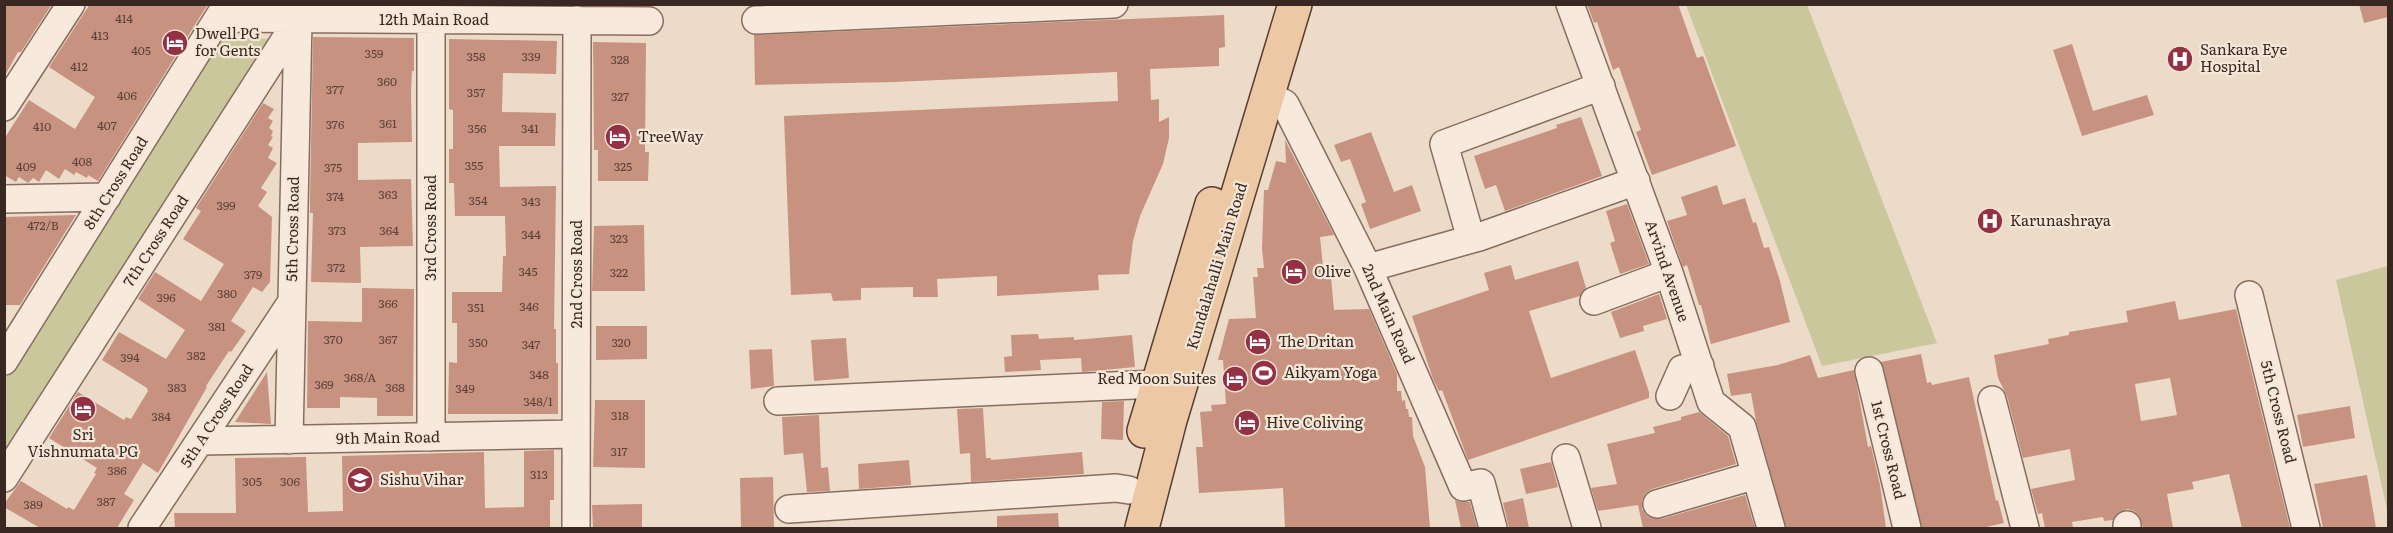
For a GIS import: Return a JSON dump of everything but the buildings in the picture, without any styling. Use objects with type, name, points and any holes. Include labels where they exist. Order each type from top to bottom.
[{"type":"main road","name":"Kundalahalli Main Road","points":[[1119,528],[1157,384],[1272,4]]},
{"type":"main road","name":"Kundalahalli Main Road","points":[[1142,528],[1170,420],[1295,4]]},
{"type":"street","points":[[4,107],[70,4]]},
{"type":"street","points":[[756,20],[1114,4]]},
{"type":"street","name":"Arvind Avenue","points":[[1570,4],[1669,273],[1711,402],[1742,427],[1771,528]]},
{"type":"street","name":"12th Main Road","points":[[223,11],[303,12],[431,20],[649,21]]},
{"type":"street","name":"8th Cross Road","points":[[4,361],[223,11]]},
{"type":"street","name":"5th Cross Road","points":[[289,440],[291,303],[303,12]]},
{"type":"street","name":"7th Cross Road","points":[[4,478],[303,12]]},
{"type":"street","name":"3rd Cross Road","points":[[431,20],[431,437]]},
{"type":"street","name":"2nd Cross Road","points":[[576,528],[577,20]]},
{"type":"street","points":[[1471,239],[1444,144],[1601,86]]},
{"type":"street","name":"2nd Main Road","points":[[1268,95],[1285,104],[1368,268],[1463,487],[1481,483],[1493,528]]},
{"type":"street","points":[[1368,268],[1471,239],[1636,182]]},
{"type":"street","points":[[4,199],[107,197]]},
{"type":"street","points":[[1594,301],[1669,273]]},
{"type":"street","name":"5th Cross Road","points":[[2249,295],[2306,528]]},
{"type":"street","name":"5th A Cross Road","points":[[142,528],[291,303]]},
{"type":"street","points":[[4,319],[31,318]]},
{"type":"street","points":[[1670,396],[1682,369],[1700,366]]},
{"type":"street","name":"1st Cross Road","points":[[1869,371],[1907,528]]},
{"type":"street","points":[[778,401],[1157,384]]},
{"type":"street","points":[[1992,400],[2025,528]]},
{"type":"street","name":"9th Main Road","points":[[200,441],[576,434]]},
{"type":"street","points":[[1566,458],[1587,528]]},
{"type":"street","points":[[1657,504],[1755,475]]},
{"type":"street","points":[[789,509],[1116,488],[1129,490]]},
{"type":"shaded area","points":[[1686,5],[1807,5],[1937,343],[1822,366]]},
{"type":"shaded area","points":[[223,37],[273,39],[5,453],[5,379]]},
{"type":"shaded area","points":[[2388,266],[2388,514],[2336,280]]},
{"type":"place","name":"Dwell PG for Gents","points":[[175,43]]},
{"type":"place","name":"Sankara Eye Hospital","points":[[2180,59]]},
{"type":"place","name":"TreeWay","points":[[618,137]]},
{"type":"place","name":"Karunashraya","points":[[1990,221]]},
{"type":"place","name":"Olive","points":[[1294,272]]},
{"type":"place","name":"The Dritan","points":[[1258,342]]},
{"type":"place","name":"Aikyam Yoga","points":[[1264,373]]},
{"type":"place","name":"Red Moon Suites","points":[[1235,379]]},
{"type":"place","name":"Sri Vishnumata PG","points":[[83,409]]},
{"type":"place","name":"Hive Coliving","points":[[1247,423]]},
{"type":"place","name":"Sishu Vihar","points":[[360,480]]}]
